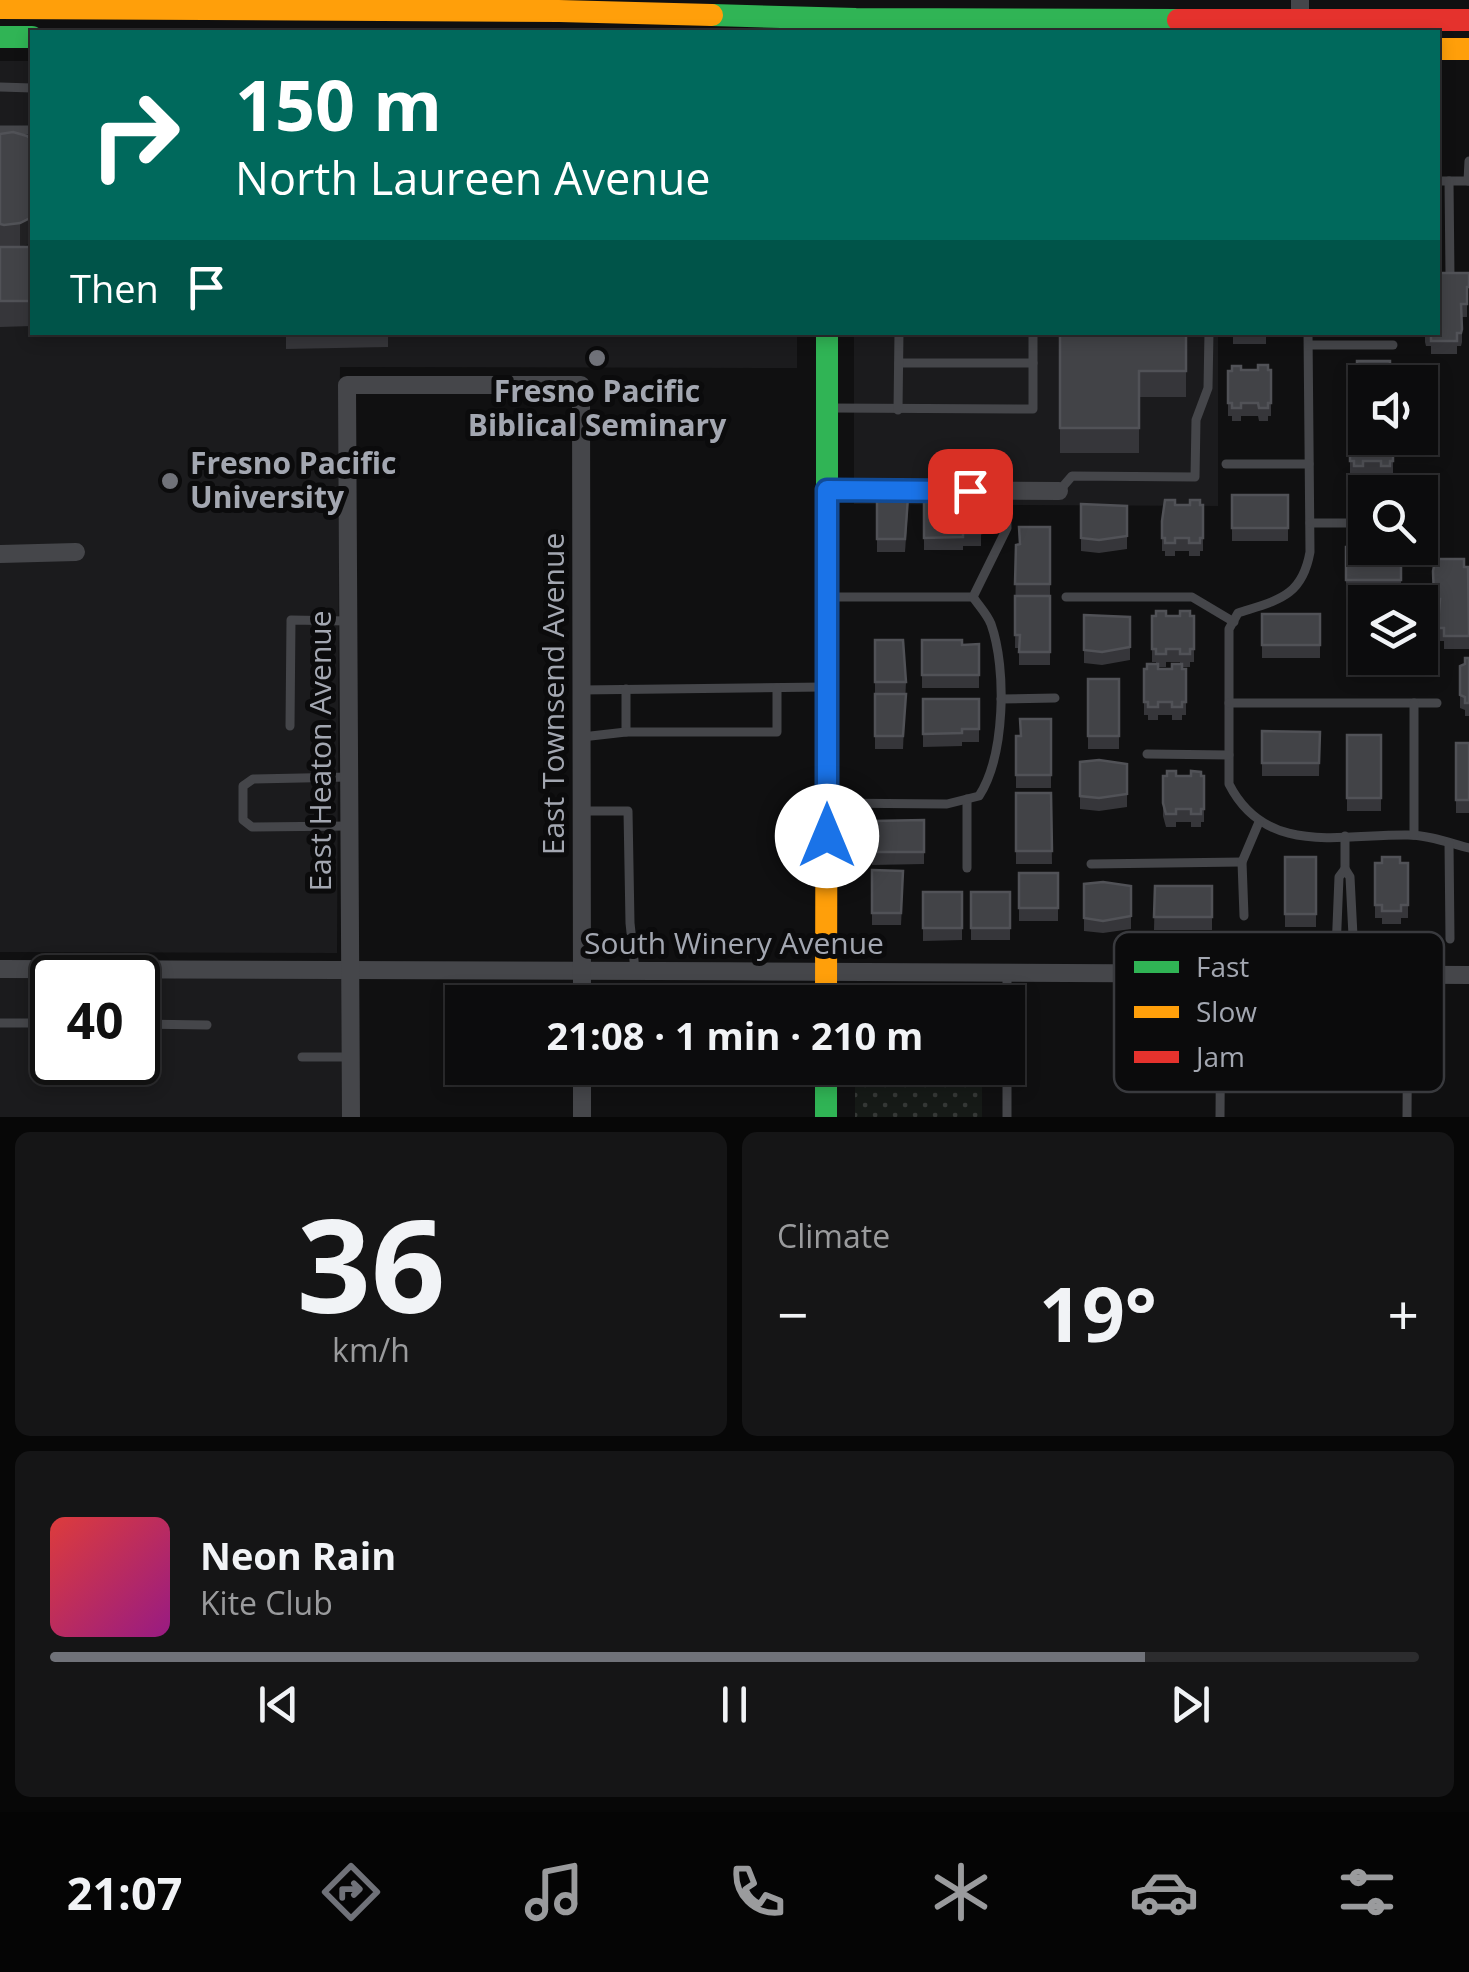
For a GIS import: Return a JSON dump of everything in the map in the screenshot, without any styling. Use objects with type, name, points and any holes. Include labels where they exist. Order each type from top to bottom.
[{"type":"main road","points":[[0,8],[538,5],[828,17],[944,10],[1180,10],[1300,17],[1421,10],[1469,20]]},
{"type":"main road","points":[[0,37],[30,37]]},
{"type":"main road","points":[[1440,49],[1469,49]]},
{"type":"main road","points":[[826,985],[827,335]]},
{"type":"main road","points":[[826,1085],[826,1117]]},
{"type":"street","name":"East Townsend Avenue","points":[[346,385],[582,385],[582,985]]},
{"type":"street","name":"East Heaton Avenue","points":[[346,385],[351,1117]]},
{"type":"street","points":[[827,490],[1059,491]]},
{"type":"street","points":[[0,554],[76,552]]},
{"type":"street","name":"South Winery Avenue","points":[[160,972],[350,967],[582,972],[1114,973]]},
{"type":"street","name":"South Winery Avenue","points":[[0,969],[30,970]]},
{"type":"street","points":[[582,1085],[582,1117]]},
{"type":"lane","points":[[0,87],[30,88]]},
{"type":"lane","points":[[0,130],[30,130]]},
{"type":"lane","points":[[1440,181],[1469,181],[1469,162]]},
{"type":"lane","points":[[1449,181],[1450,276]]},
{"type":"lane","points":[[898,410],[899,335]]},
{"type":"lane","points":[[827,408],[1032,410],[1033,335]]},
{"type":"lane","points":[[1059,491],[1072,476],[1195,477],[1196,420],[1208,388],[1209,335]]},
{"type":"lane","points":[[1308,335],[1310,523],[1306,572],[1283,599],[1238,613],[1229,629],[1229,784],[1240,806],[1265,828],[1294,836],[1414,835],[1469,848]]},
{"type":"lane","points":[[1308,345],[1392,345]]},
{"type":"lane","points":[[899,363],[1033,363]]},
{"type":"lane","points":[[1226,464],[1310,464]]},
{"type":"lane","points":[[972,598],[1007,528],[1006,491]]},
{"type":"lane","points":[[1310,523],[1348,523]]},
{"type":"lane","points":[[1066,597],[1192,597],[1234,622]]},
{"type":"lane","points":[[827,598],[972,598]]},
{"type":"lane","points":[[827,802],[947,804],[979,796],[991,778],[1001,698],[998,654],[990,620],[972,598]]},
{"type":"lane","points":[[290,726],[290,620],[348,621]]},
{"type":"lane","points":[[582,690],[827,687]]},
{"type":"lane","points":[[582,737],[626,732],[777,732],[777,688]]},
{"type":"lane","points":[[626,690],[626,732]]},
{"type":"lane","points":[[1001,698],[1055,698]]},
{"type":"lane","points":[[1229,703],[1438,703]]},
{"type":"lane","points":[[1414,703],[1414,835]]},
{"type":"lane","points":[[1147,754],[1229,756]]},
{"type":"lane","points":[[349,777],[253,778],[243,786],[243,820],[252,827],[349,826]]},
{"type":"lane","points":[[966,799],[966,868]]},
{"type":"lane","points":[[582,811],[628,811],[630,922],[636,972]]},
{"type":"lane","points":[[1244,916],[1242,862],[1258,822]]},
{"type":"lane","points":[[1338,932],[1345,836]]},
{"type":"lane","points":[[1450,843],[1450,939]]},
{"type":"lane","points":[[1091,864],[1242,862]]},
{"type":"lane","points":[[1344,869],[1350,877],[1351,932]]},
{"type":"lane","points":[[1338,926],[1351,926]]},
{"type":"lane","points":[[1007,972],[1007,985]]},
{"type":"lane","points":[[0,1024],[30,1024]]},
{"type":"lane","points":[[160,1024],[206,1025]]},
{"type":"lane","points":[[302,1057],[350,1057]]},
{"type":"lane","points":[[1006,1117],[1007,1085]]},
{"type":"lane","points":[[1220,1092],[1220,1117]]},
{"type":"lane","points":[[1407,1092],[1407,1117]]},
{"type":"shaded area","name":"Fresno Pacific University","points":[[0,61],[30,61],[30,335],[797,335],[797,368],[340,367],[337,953],[0,952]]},
{"type":"shaded area","points":[[854,335],[1218,335],[1218,506],[854,504]]},
{"type":"shaded area","points":[[0,973],[30,973],[30,1085],[160,1085],[160,974],[352,975],[351,1117],[0,1117]]},
{"type":"shaded area","points":[[855,1085],[982,1085],[982,1117],[855,1117]]},
{"type":"building","points":[[13,132],[30,138],[30,218],[20,223],[0,224],[0,134]]},
{"type":"building","points":[[0,247],[30,247],[30,301],[0,301]]},
{"type":"building","points":[[1440,273],[1469,273],[1467,304],[1461,304],[1462,329],[1457,333],[1457,341],[1431,341],[1431,335],[1440,335]]},
{"type":"building","points":[[1060,335],[1186,335],[1186,371],[1139,371],[1139,428],[1060,428]]},
{"type":"building","points":[[1357,361],[1390,361],[1390,365],[1357,365]]},
{"type":"building","points":[[1258,365],[1268,365],[1271,370],[1268,408],[1259,408],[1258,403],[1241,403],[1241,408],[1232,408],[1232,403],[1228,403],[1228,371],[1232,371],[1232,366],[1258,370]]},
{"type":"building","points":[[1350,455],[1393,455],[1390,466],[1381,466],[1381,461],[1363,461],[1363,466],[1354,466],[1354,461],[1350,461]]},
{"type":"building","points":[[1232,495],[1288,495],[1288,528],[1232,528]]},
{"type":"building","points":[[877,497],[908,497],[905,539],[877,539]]},
{"type":"building","points":[[1165,500],[1190,505],[1190,500],[1200,500],[1200,543],[1175,538],[1175,543],[1165,543]]},
{"type":"building","points":[[924,502],[981,502],[981,533],[924,538]]},
{"type":"building","points":[[1081,504],[1127,506],[1127,536],[1081,538]]},
{"type":"building","points":[[1019,527],[1050,527],[1050,584],[1015,584]]},
{"type":"building","points":[[1346,547],[1348,565],[1401,565],[1401,580],[1346,580]]},
{"type":"building","points":[[1438,559],[1464,559],[1464,567],[1468,567],[1469,636],[1444,636],[1444,628],[1439,628],[1440,599],[1433,571]]},
{"type":"building","points":[[1015,596],[1050,596],[1050,652],[1019,652]]},
{"type":"building","points":[[1156,611],[1180,616],[1180,611],[1190,611],[1190,616],[1194,616],[1194,649],[1190,649],[1190,654],[1166,649],[1166,654],[1156,654],[1156,649],[1152,649],[1152,616],[1156,616]]},
{"type":"building","points":[[1262,614],[1320,614],[1320,645],[1262,645]]},
{"type":"building","points":[[1084,615],[1130,617],[1130,647],[1102,652],[1084,650]]},
{"type":"building","points":[[875,640],[903,640],[906,682],[875,682]]},
{"type":"building","points":[[922,640],[979,644],[979,675],[922,675]]},
{"type":"building","points":[[1465,658],[1469,658],[1469,703],[1460,695],[1460,666],[1465,664]]},
{"type":"building","points":[[1147,664],[1172,669],[1172,664],[1182,664],[1182,669],[1186,669],[1186,702],[1182,702],[1182,707],[1158,702],[1158,707],[1148,707],[1148,702],[1144,702]]},
{"type":"building","points":[[1088,679],[1119,679],[1119,736],[1088,736]]},
{"type":"building","points":[[875,694],[906,694],[903,736],[875,736]]},
{"type":"building","points":[[923,699],[979,699],[979,729],[923,734]]},
{"type":"building","points":[[1020,719],[1051,719],[1051,775],[1016,775]]},
{"type":"building","points":[[1262,731],[1320,732],[1319,763],[1262,763]]},
{"type":"building","points":[[1347,735],[1381,735],[1381,798],[1347,798]]},
{"type":"building","points":[[1456,743],[1469,743],[1469,800],[1456,800]]},
{"type":"building","points":[[1080,762],[1127,764],[1127,794],[1080,796]]},
{"type":"building","points":[[1167,771],[1176,771],[1176,776],[1201,772],[1201,814],[1176,809],[1176,814],[1166,814],[1163,776],[1167,776]]},
{"type":"building","points":[[1016,793],[1051,793],[1052,851],[1016,851]]},
{"type":"building","points":[[924,820],[924,852],[872,852],[872,821]]},
{"type":"building","points":[[1285,857],[1316,857],[1316,914],[1285,914]]},
{"type":"building","points":[[1382,857],[1400,857],[1400,863],[1408,863],[1408,905],[1401,905],[1401,911],[1382,911],[1382,905],[1375,905],[1375,863],[1382,863]]},
{"type":"building","points":[[872,870],[903,871],[901,913],[872,913]]},
{"type":"building","points":[[1019,873],[1058,873],[1058,908],[1019,908]]},
{"type":"building","points":[[1084,884],[1131,886],[1131,916],[1103,921],[1084,918]]},
{"type":"building","points":[[1155,886],[1212,886],[1212,917],[1154,917]]},
{"type":"building","points":[[923,892],[962,892],[962,928],[923,928]]},
{"type":"building","points":[[971,892],[1010,892],[1010,928],[971,928]]},
{"type":"traffic: fast","points":[[712,15],[1178,20]]},
{"type":"traffic: fast","points":[[0,37],[30,37]]},
{"type":"traffic: fast","points":[[827,335],[827,585]]},
{"type":"traffic: fast","points":[[826,1085],[826,1117]]},
{"type":"traffic: slow","points":[[0,8],[712,15]]},
{"type":"traffic: slow","points":[[1440,49],[1469,49]]},
{"type":"traffic: slow","points":[[826,985],[827,585]]},
{"type":"traffic: jam","points":[[1178,20],[1469,20]]},
{"type":"place","name":"Fresno Pacific Biblical Seminary","points":[[597,358]]},
{"type":"place","name":"Fresno Pacific University","points":[[170,481]]},
{"type":"route","points":[[827,836],[827,490],[970,491]]}]
